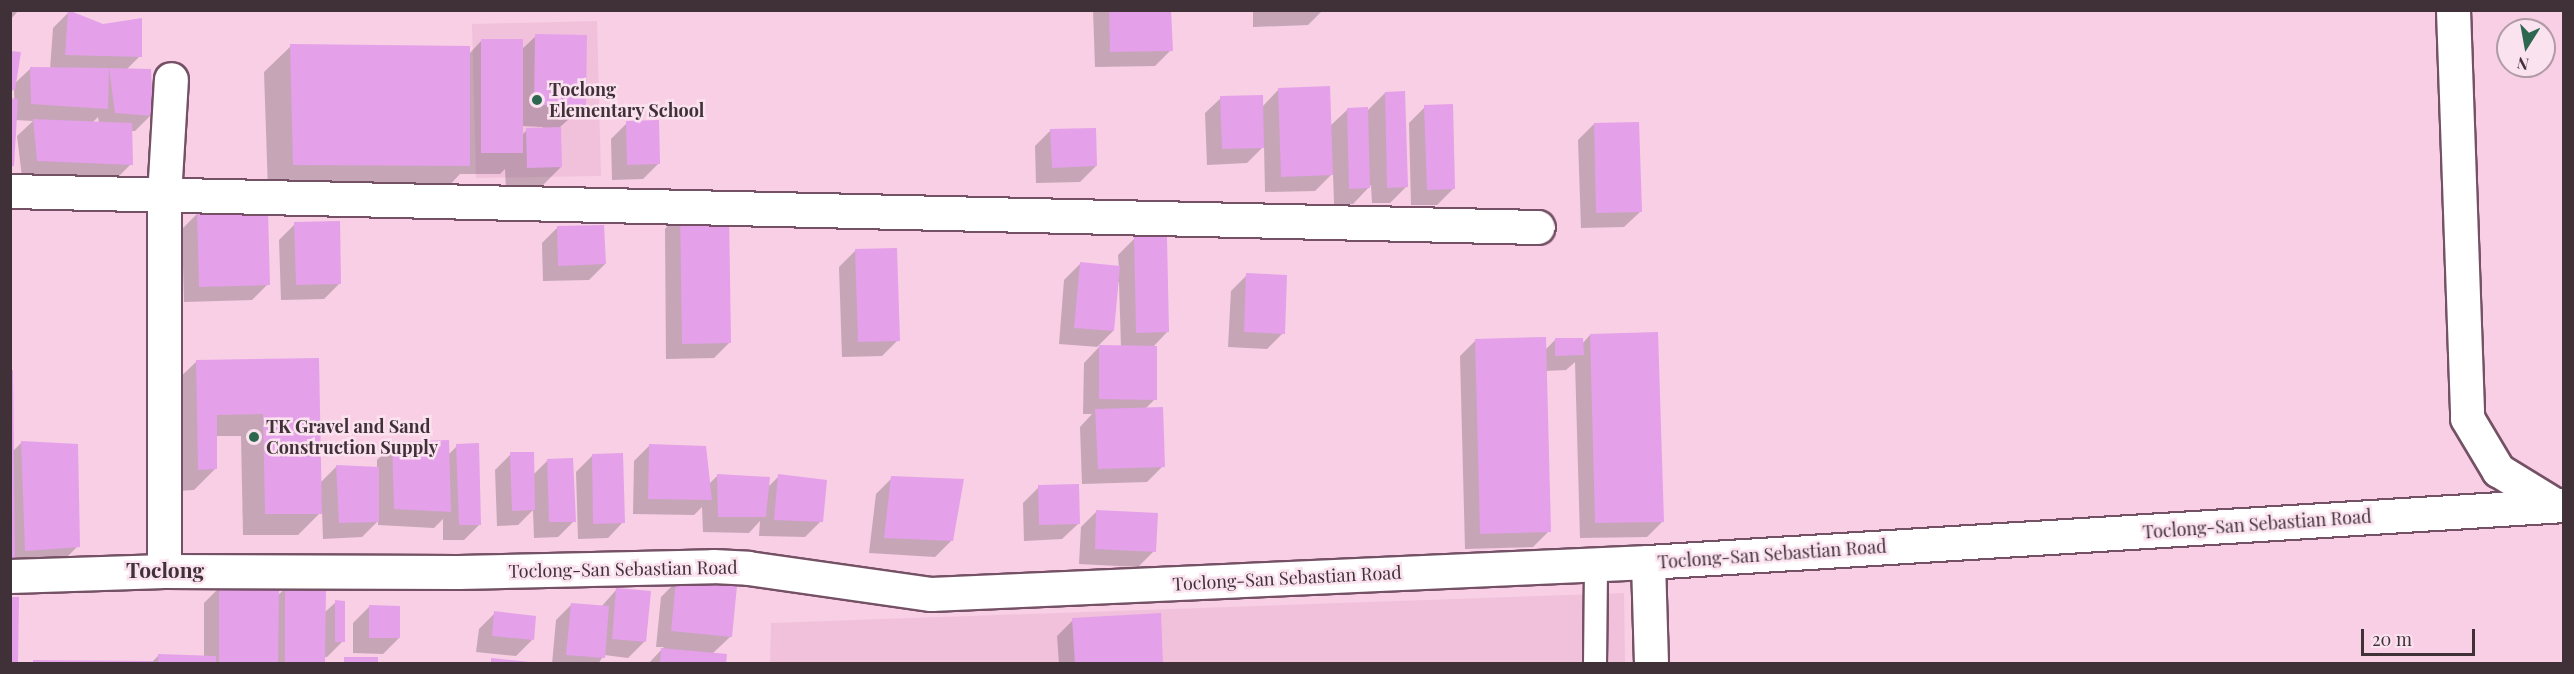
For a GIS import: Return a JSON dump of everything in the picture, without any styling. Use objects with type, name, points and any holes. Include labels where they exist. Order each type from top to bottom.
[{"type":"street","points":[[2453,10],[2467,418],[2498,470],[2559,505]]},
{"type":"street","points":[[164,571],[164,196],[171,79]]},
{"type":"street","points":[[10,191],[1538,227]]},
{"type":"street","name":"Toclong-San Sebastian Road","points":[[10,576],[164,571],[458,572],[713,566],[748,568],[931,594],[1648,562],[2559,505]]},
{"type":"street","points":[[1648,562],[1651,663]]},
{"type":"lane","points":[[1595,663],[1596,564]]},
{"type":"shaded area","name":"Toclong Elementary School","points":[[597,21],[601,176],[476,178],[472,24]]},
{"type":"shaded area","points":[[1624,593],[1625,663],[770,664],[771,623]]},
{"type":"building","points":[[68,10],[103,24],[142,18],[142,57],[65,55]]},
{"type":"building","points":[[1109,10],[1171,10],[1173,51],[1110,52]]},
{"type":"building","points":[[535,34],[587,35],[586,106],[534,105]]},
{"type":"building","points":[[481,39],[523,39],[523,153],[481,153]]},
{"type":"building","points":[[290,44],[470,46],[470,166],[293,165]]},
{"type":"building","points":[[10,51],[21,52],[15,90],[10,90]]},
{"type":"building","points":[[30,67],[109,68],[108,109],[31,104]]},
{"type":"building","points":[[109,68],[151,69],[153,116],[115,113]]},
{"type":"building","points":[[1330,86],[1333,175],[1281,177],[1278,88]]},
{"type":"building","points":[[1405,91],[1408,187],[1387,188],[1385,92]]},
{"type":"building","points":[[1263,95],[1264,148],[1222,149],[1220,96]]},
{"type":"building","points":[[10,98],[18,99],[14,166],[10,167]]},
{"type":"building","points":[[1453,104],[1455,189],[1427,190],[1424,105]]},
{"type":"building","points":[[1368,107],[1370,188],[1349,189],[1347,108]]},
{"type":"building","points":[[33,119],[132,123],[133,165],[37,161]]},
{"type":"building","points":[[659,120],[660,164],[627,165],[626,121]]},
{"type":"building","points":[[1639,122],[1642,212],[1596,213],[1594,123]]},
{"type":"building","points":[[561,127],[562,167],[527,168],[526,128]]},
{"type":"building","points":[[1096,128],[1097,166],[1052,168],[1050,129]]},
{"type":"building","points":[[268,210],[270,285],[199,287],[197,212]]},
{"type":"building","points":[[729,211],[731,343],[682,344],[680,212]]},
{"type":"building","points":[[340,221],[341,284],[296,285],[294,222]]},
{"type":"building","points":[[604,225],[606,264],[558,266],[557,226]]},
{"type":"building","points":[[1134,237],[1167,237],[1169,332],[1136,333]]},
{"type":"building","points":[[897,248],[900,341],[858,342],[855,249]]},
{"type":"building","points":[[1080,262],[1120,266],[1114,331],[1074,328]]},
{"type":"building","points":[[1246,273],[1287,275],[1285,334],[1244,332]]},
{"type":"building","points":[[1658,332],[1664,522],[1595,523],[1590,334]]},
{"type":"building","points":[[1546,337],[1551,532],[1480,534],[1475,339]]},
{"type":"building","points":[[1555,338],[1583,338],[1584,355],[1555,356]]},
{"type":"building","points":[[1099,345],[1157,346],[1157,400],[1099,399]]},
{"type":"building","points":[[319,358],[322,514],[265,514],[263,414],[217,415],[217,469],[198,470],[196,360]]},
{"type":"building","points":[[10,370],[13,370],[15,558],[10,558]]},
{"type":"building","points":[[1163,407],[1165,467],[1098,469],[1095,409]]},
{"type":"building","points":[[449,440],[451,512],[394,509],[392,442]]},
{"type":"building","points":[[21,441],[78,444],[80,547],[25,551]]},
{"type":"building","points":[[479,443],[481,525],[459,525],[456,444]]},
{"type":"building","points":[[649,444],[706,446],[712,500],[648,499]]},
{"type":"building","points":[[510,452],[534,452],[535,510],[512,511]]},
{"type":"building","points":[[623,453],[625,523],[593,524],[592,454]]},
{"type":"building","points":[[573,458],[576,522],[549,522],[547,459]]},
{"type":"building","points":[[336,465],[379,467],[379,522],[339,523]]},
{"type":"building","points":[[717,474],[770,477],[766,517],[718,517]]},
{"type":"building","points":[[778,474],[827,480],[823,522],[774,520]]},
{"type":"building","points":[[891,476],[964,479],[953,541],[884,538]]},
{"type":"building","points":[[1079,484],[1080,524],[1039,525],[1038,485]]},
{"type":"building","points":[[1096,510],[1158,513],[1156,552],[1095,549]]},
{"type":"building","points":[[676,580],[737,586],[732,637],[671,631]]},
{"type":"building","points":[[219,585],[279,586],[278,664],[219,664]]},
{"type":"building","points":[[285,586],[326,587],[325,664],[285,664]]},
{"type":"building","points":[[616,588],[651,591],[646,642],[612,639]]},
{"type":"building","points":[[10,597],[19,597],[18,664],[10,664]]},
{"type":"building","points":[[335,600],[345,601],[345,642],[335,642]]},
{"type":"building","points":[[571,603],[609,606],[605,658],[566,655]]},
{"type":"building","points":[[369,605],[400,606],[400,638],[369,638]]},
{"type":"building","points":[[494,611],[536,616],[534,640],[492,636]]},
{"type":"building","points":[[1161,613],[1163,664],[1075,664],[1072,618]]},
{"type":"building","points":[[661,648],[727,654],[726,664],[660,664]]},
{"type":"building","points":[[158,654],[216,656],[216,664],[158,664]]},
{"type":"building","points":[[344,657],[378,657],[378,664],[344,664]]},
{"type":"building","points":[[491,658],[530,662],[530,664],[491,664]]},
{"type":"building","points":[[33,660],[153,661],[153,664],[33,664]]},
{"type":"place","name":"Toclong Elementary School","points":[[537,100]]},
{"type":"place","name":"TK Gravel and Sand Construction Supply","points":[[254,437]]},
{"type":"district","name":"Toclong","points":[[165,569]]}]
